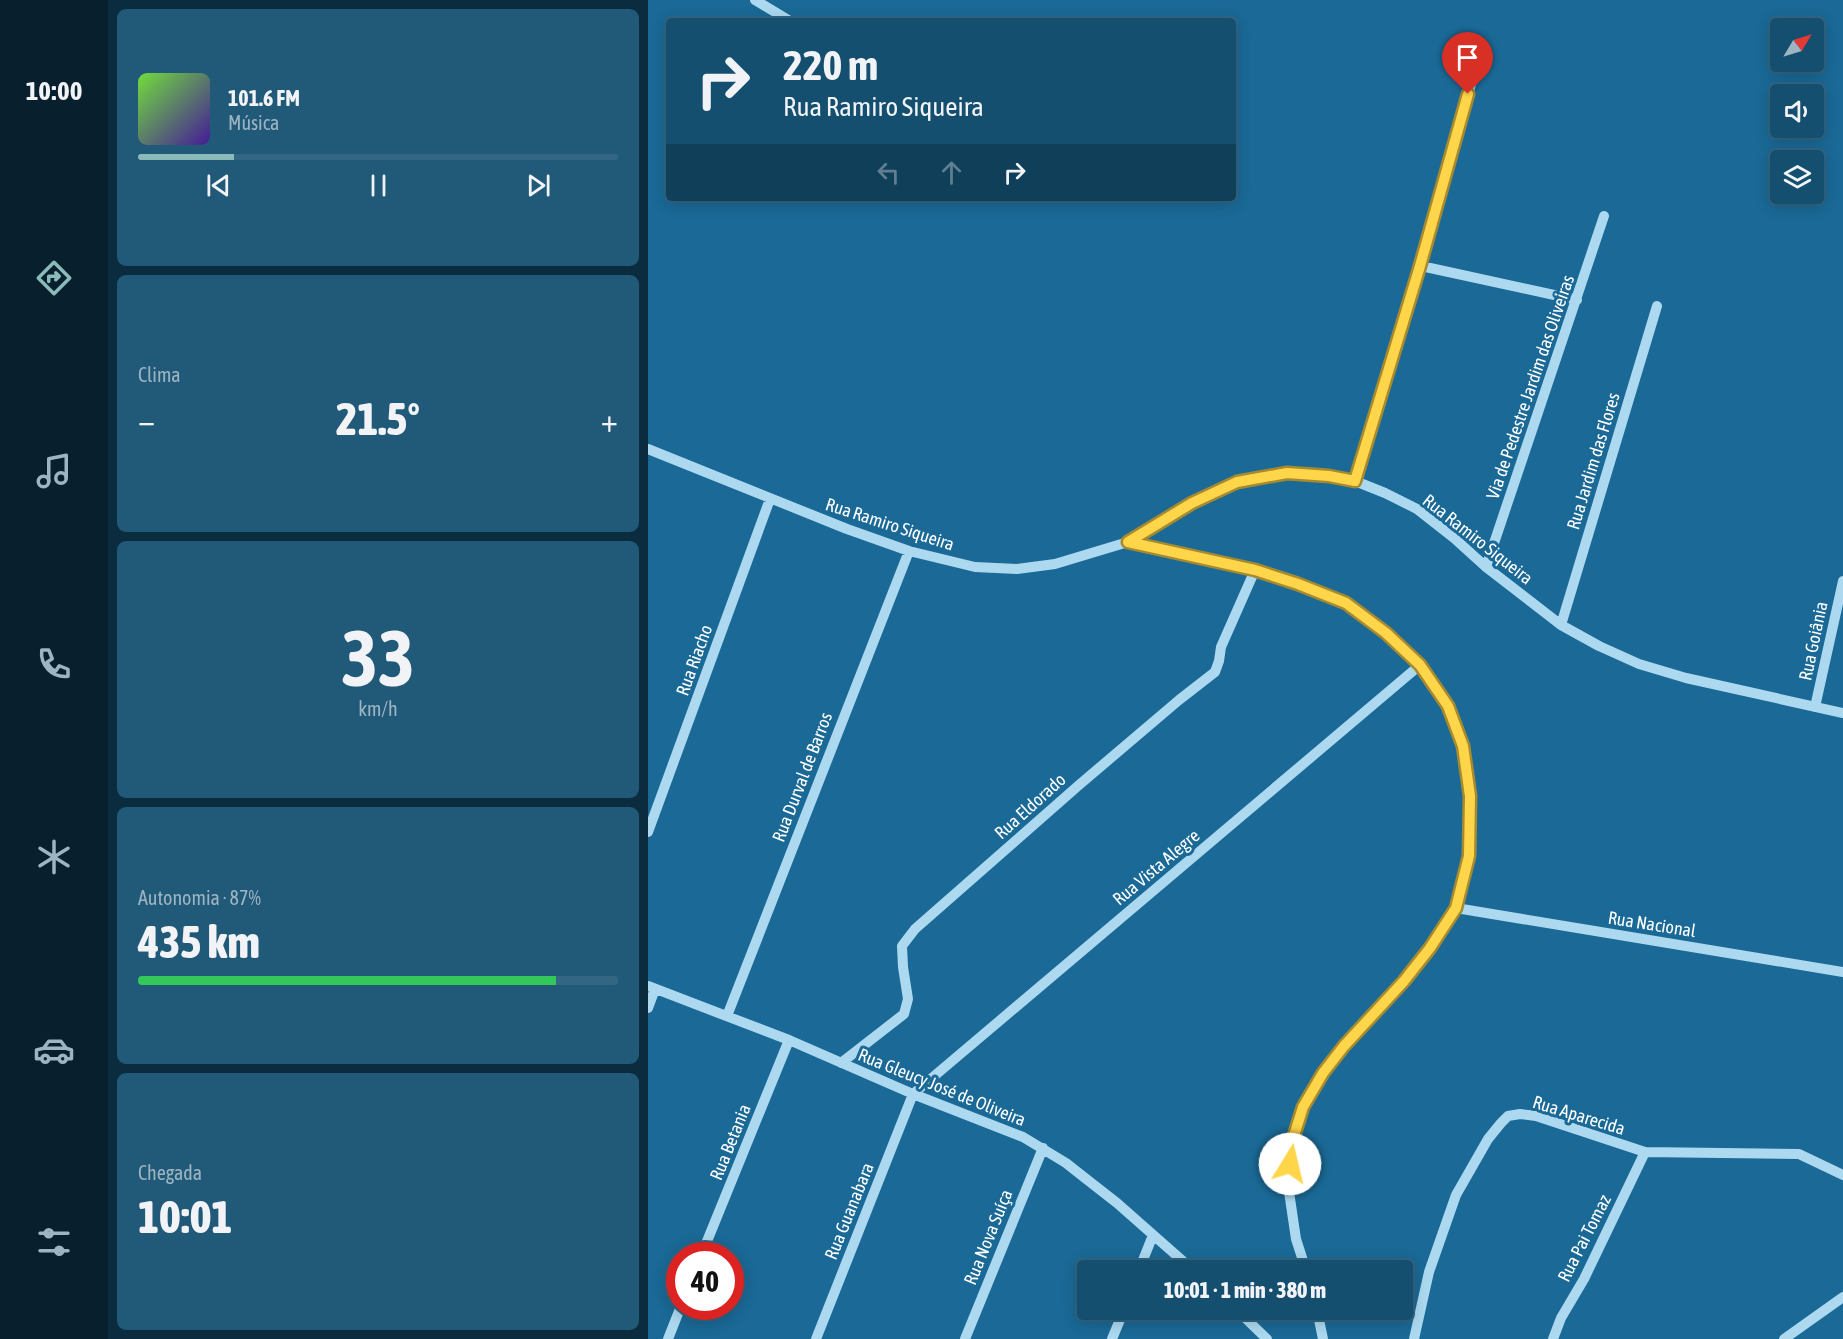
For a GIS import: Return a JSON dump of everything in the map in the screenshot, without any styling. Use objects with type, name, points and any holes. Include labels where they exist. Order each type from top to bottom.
[{"type":"street","points":[[755,0],[785,18]]},
{"type":"street","points":[[1355,481],[1420,266],[1474,73]]},
{"type":"street","name":"Via de Pedestre Jardim das Oliveiras","points":[[1486,567],[1604,216]]},
{"type":"street","points":[[1420,266],[1576,300]]},
{"type":"street","name":"Rua Jardim das Flores","points":[[1561,625],[1657,306]]},
{"type":"street","name":"Rua Ramiro Siqueira","points":[[648,449],[770,499],[909,551],[975,567],[1017,569],[1055,564],[1128,542],[1192,503],[1237,482],[1287,473],[1329,476],[1355,481],[1417,509],[1486,567],[1561,625],[1599,646],[1639,664],[1686,678],[1843,713]]},
{"type":"street","name":"Rua Riacho","points":[[648,832],[770,499]]},
{"type":"street","points":[[1128,542],[1255,570],[1346,603],[1386,633],[1420,665],[1448,706],[1463,746],[1470,796],[1469,856],[1456,908],[1430,948],[1404,981],[1344,1046],[1323,1073],[1303,1107],[1292,1142],[1288,1185],[1296,1239],[1303,1260]]},
{"type":"street","name":"Rua Durval de Barros","points":[[727,1016],[909,551]]},
{"type":"street","name":"Rua Eldorado","points":[[841,1064],[904,1014],[908,999],[902,946],[915,928],[1097,769],[1215,672],[1221,647],[1255,570]]},
{"type":"street","name":"Rua Goiânia","points":[[1815,707],[1843,581]]},
{"type":"street","name":"Rua Vista Alegre","points":[[913,1094],[1420,665]]},
{"type":"street","name":"Rua Nacional","points":[[1456,908],[1843,972]]},
{"type":"street","points":[[648,1008],[652,987]]},
{"type":"street","name":"Rua Gleucy José de Oliveira","points":[[652,987],[789,1040],[913,1094],[1023,1137],[1066,1163],[1118,1203],[1182,1260]]},
{"type":"street","name":"Rua Betania","points":[[707,1242],[789,1040]]},
{"type":"street","name":"Rua Guanabara","points":[[816,1339],[913,1094]]},
{"type":"street","name":"Rua Aparecida","points":[[1414,1339],[1429,1272],[1456,1194],[1488,1139],[1508,1116],[1520,1114],[1536,1116],[1646,1152],[1799,1154],[1843,1176]]},
{"type":"street","name":"Rua Nova Suíça","points":[[965,1339],[1043,1148]]},
{"type":"street","name":"Rua Pai Tomaz","points":[[1553,1339],[1561,1318],[1584,1279],[1646,1152]]},
{"type":"street","points":[[1143,1260],[1153,1235]]},
{"type":"street","points":[[1784,1339],[1843,1298]]},
{"type":"street","points":[[668,1339],[675,1320]]},
{"type":"street","points":[[1112,1339],[1120,1320]]},
{"type":"street","points":[[1247,1320],[1267,1339]]},
{"type":"street","points":[[1319,1320],[1323,1339]]},
{"type":"route","points":[[1290,1164],[1292,1142],[1303,1107],[1323,1073],[1344,1046],[1404,981],[1430,948],[1456,908],[1469,856],[1470,796],[1463,746],[1448,706],[1420,665],[1386,633],[1346,603],[1255,570],[1128,542],[1192,503],[1237,482],[1287,473],[1329,476],[1355,481],[1420,266],[1468,94]]}]
